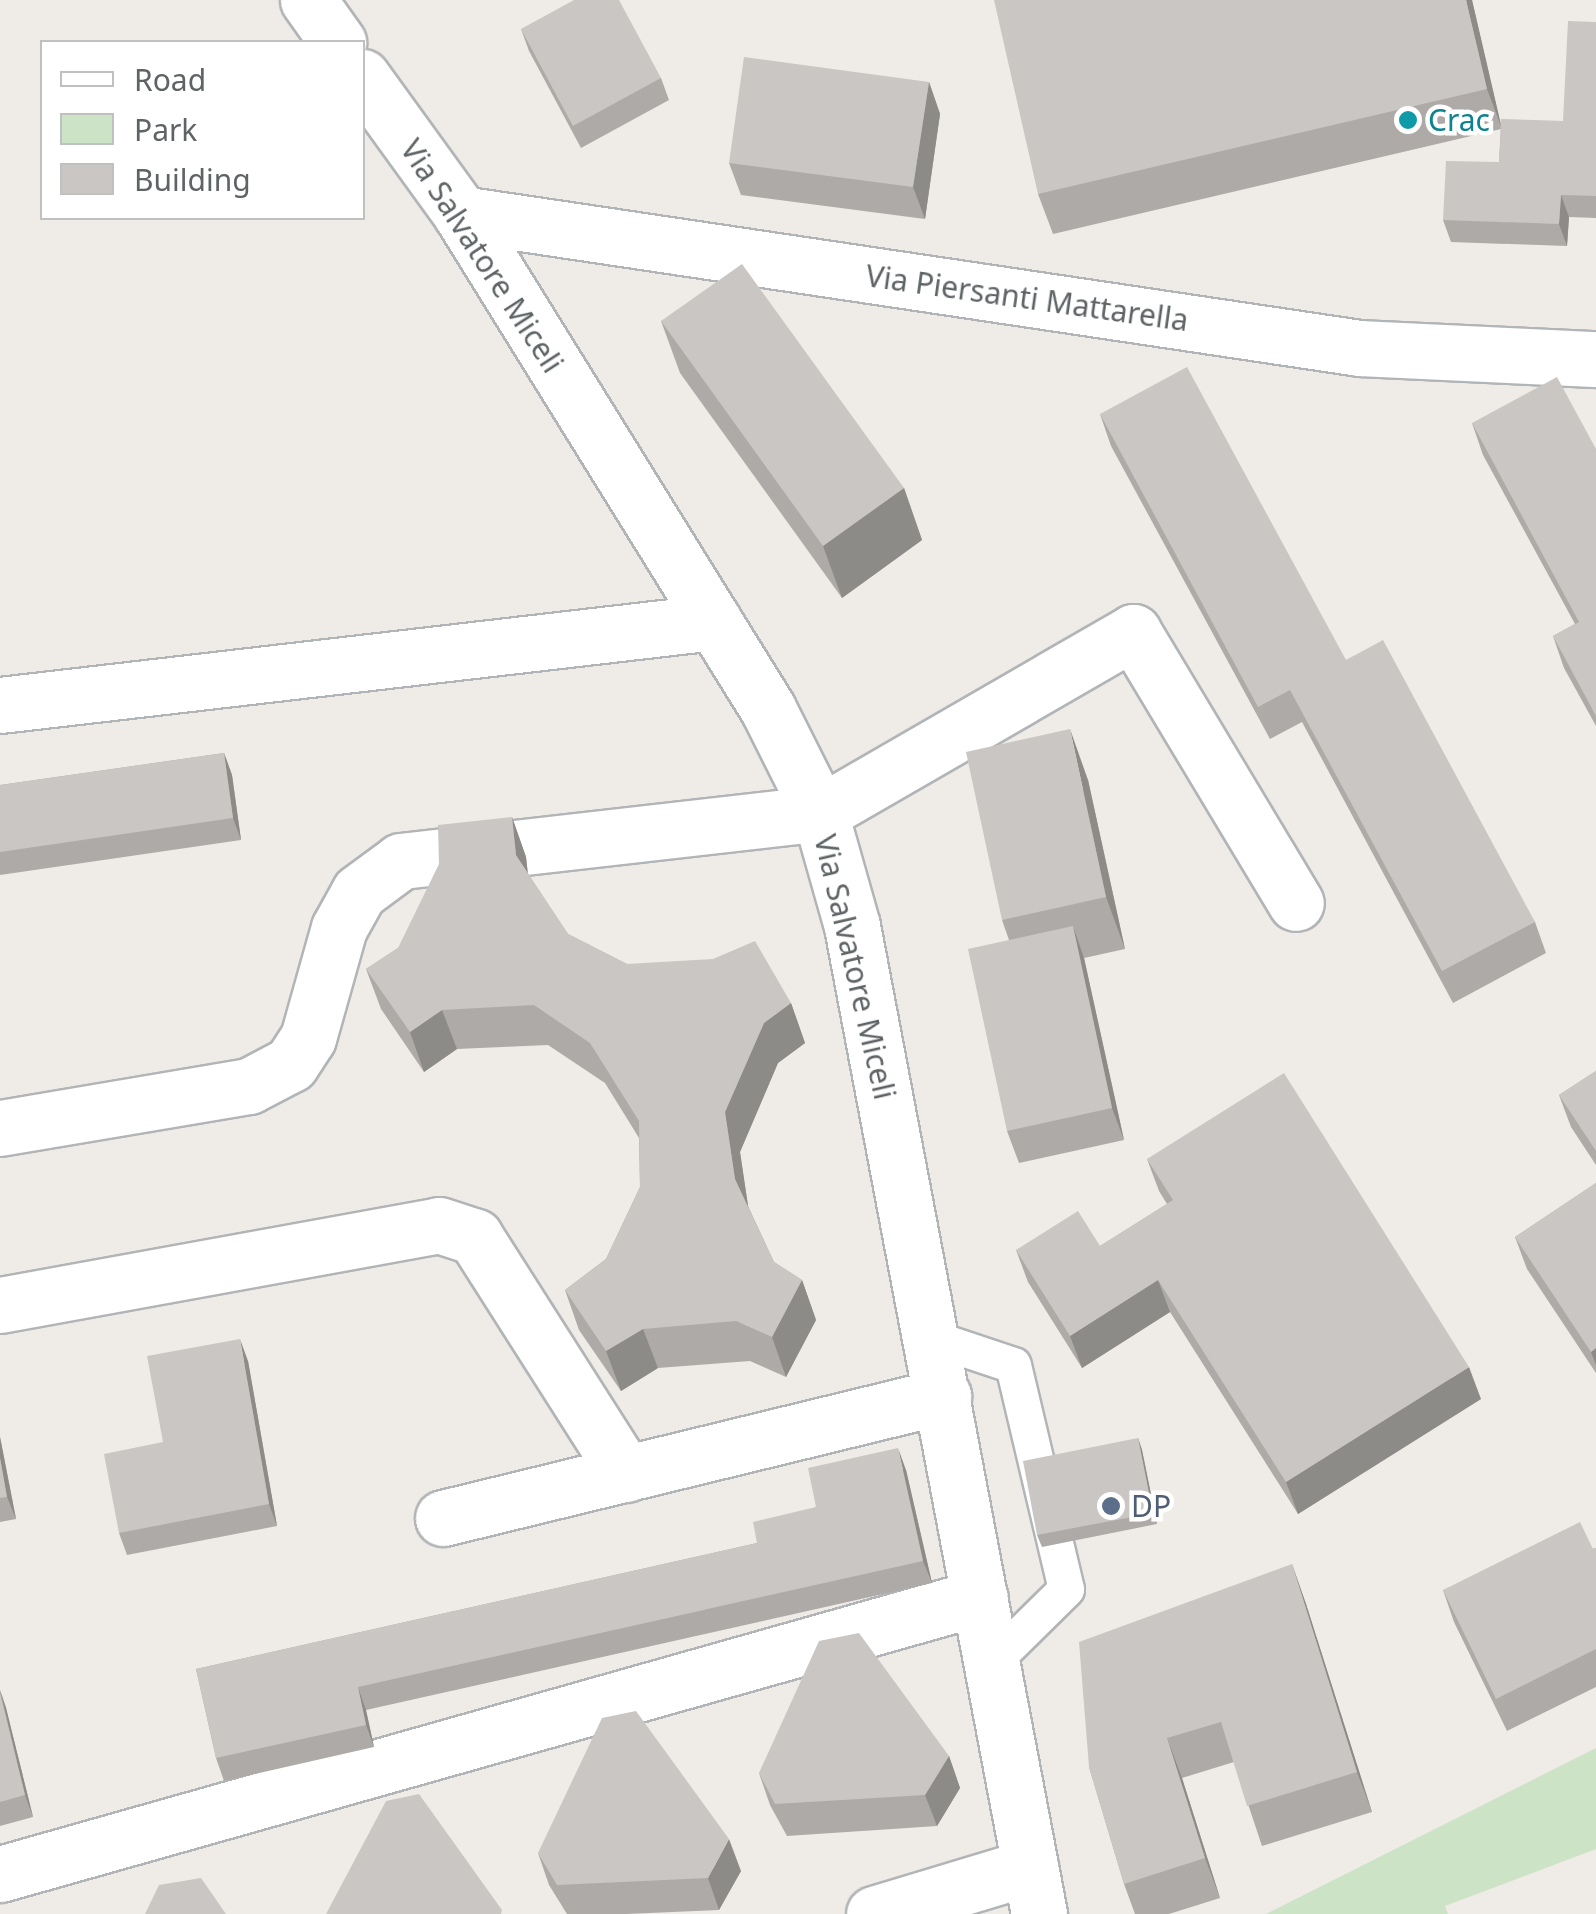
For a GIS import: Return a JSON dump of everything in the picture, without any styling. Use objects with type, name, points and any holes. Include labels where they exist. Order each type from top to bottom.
[{"type":"street","points":[[308,0],[337,40]]},
{"type":"street","name":"Via Salvatore Miceli","points":[[365,81],[461,214],[714,622],[820,813],[852,926],[1035,1891]]},
{"type":"street","name":"Via Piersanti Mattarella","points":[[461,214],[1360,348],[1596,358]]},
{"type":"street","points":[[0,705],[714,622]]},
{"type":"street","points":[[0,1128],[249,1086],[291,1064],[308,1038],[339,928],[359,892],[401,861],[820,813],[1133,632],[1296,903]]},
{"type":"street","points":[[0,1305],[439,1225],[475,1237],[626,1474]]},
{"type":"street","points":[[443,1518],[943,1396]]},
{"type":"street","points":[[0,1874],[980,1597]]},
{"type":"street","points":[[874,1914],[1035,1891]]},
{"type":"lane","points":[[932,1338],[1013,1364],[1066,1589],[992,1662]]},
{"type":"green space","points":[[1596,1748],[1596,1849],[1445,1906],[1448,1914],[1266,1914]]},
{"type":"building","points":[[574,0],[619,0],[661,78],[573,126],[521,29]]},
{"type":"building","points":[[994,0],[1466,0],[1487,89],[1038,194]]},
{"type":"building","points":[[1568,21],[1596,22],[1596,196],[1561,195],[1559,224],[1443,220],[1446,161],[1499,162],[1501,119],[1563,121]]},
{"type":"building","points":[[744,57],[929,82],[913,187],[729,163]]},
{"type":"building","points":[[742,264],[904,488],[823,546],[661,321]]},
{"type":"building","points":[[1187,367],[1346,660],[1383,640],[1535,922],[1442,971],[1290,690],[1258,707],[1100,414]]},
{"type":"building","points":[[1557,377],[1596,449],[1596,716],[1553,636],[1579,622],[1472,423]]},
{"type":"building","points":[[1070,729],[1106,897],[1002,920],[966,752]]},
{"type":"building","points":[[224,753],[233,818],[0,852],[0,785]]},
{"type":"building","points":[[512,817],[516,855],[568,934],[627,964],[713,959],[755,941],[791,1003],[764,1023],[725,1112],[735,1179],[774,1262],[802,1280],[772,1337],[736,1321],[643,1329],[606,1351],[565,1290],[606,1259],[640,1187],[639,1121],[590,1043],[534,1005],[442,1010],[410,1032],[366,969],[398,948],[439,864],[438,825]]},
{"type":"building","points":[[1073,926],[1112,1108],[1007,1131],[968,949]]},
{"type":"building","points":[[1596,1071],[1596,1151],[1559,1095]]},
{"type":"building","points":[[1284,1073],[1469,1367],[1286,1482],[1158,1280],[1070,1336],[1016,1250],[1078,1211],[1100,1246],[1173,1200],[1147,1159]]},
{"type":"building","points":[[1596,1183],[1596,1348],[1591,1352],[1515,1237]]},
{"type":"building","points":[[240,1339],[269,1504],[119,1533],[104,1454],[163,1442],[147,1356]]},
{"type":"building","points":[[1138,1438],[1153,1513],[1037,1535],[1023,1461]]},
{"type":"building","points":[[898,1448],[923,1561],[358,1687],[366,1725],[216,1758],[196,1669],[757,1543],[753,1522],[816,1507],[808,1468]]},
{"type":"building","points":[[0,1458],[7,1497],[0,1498]]},
{"type":"building","points":[[1580,1522],[1593,1549],[1596,1548],[1596,1649],[1496,1699],[1443,1590]]},
{"type":"building","points":[[1292,1564],[1357,1772],[1247,1806],[1221,1722],[1167,1738],[1205,1858],[1124,1884],[1089,1767],[1079,1642]]},
{"type":"building","points":[[859,1633],[949,1756],[925,1795],[775,1804],[759,1773],[819,1641]]},
{"type":"building","points":[[0,1693],[25,1795],[0,1802]]},
{"type":"building","points":[[636,1711],[729,1839],[708,1878],[557,1885],[538,1853],[602,1718]]},
{"type":"building","points":[[419,1794],[502,1910],[501,1914],[326,1914],[386,1801]]},
{"type":"building","points":[[201,1878],[226,1914],[145,1914],[159,1885]]},
{"type":"place","name":"Crac","points":[[1408,120]]},
{"type":"place","name":"DP","points":[[1111,1506]]}]
